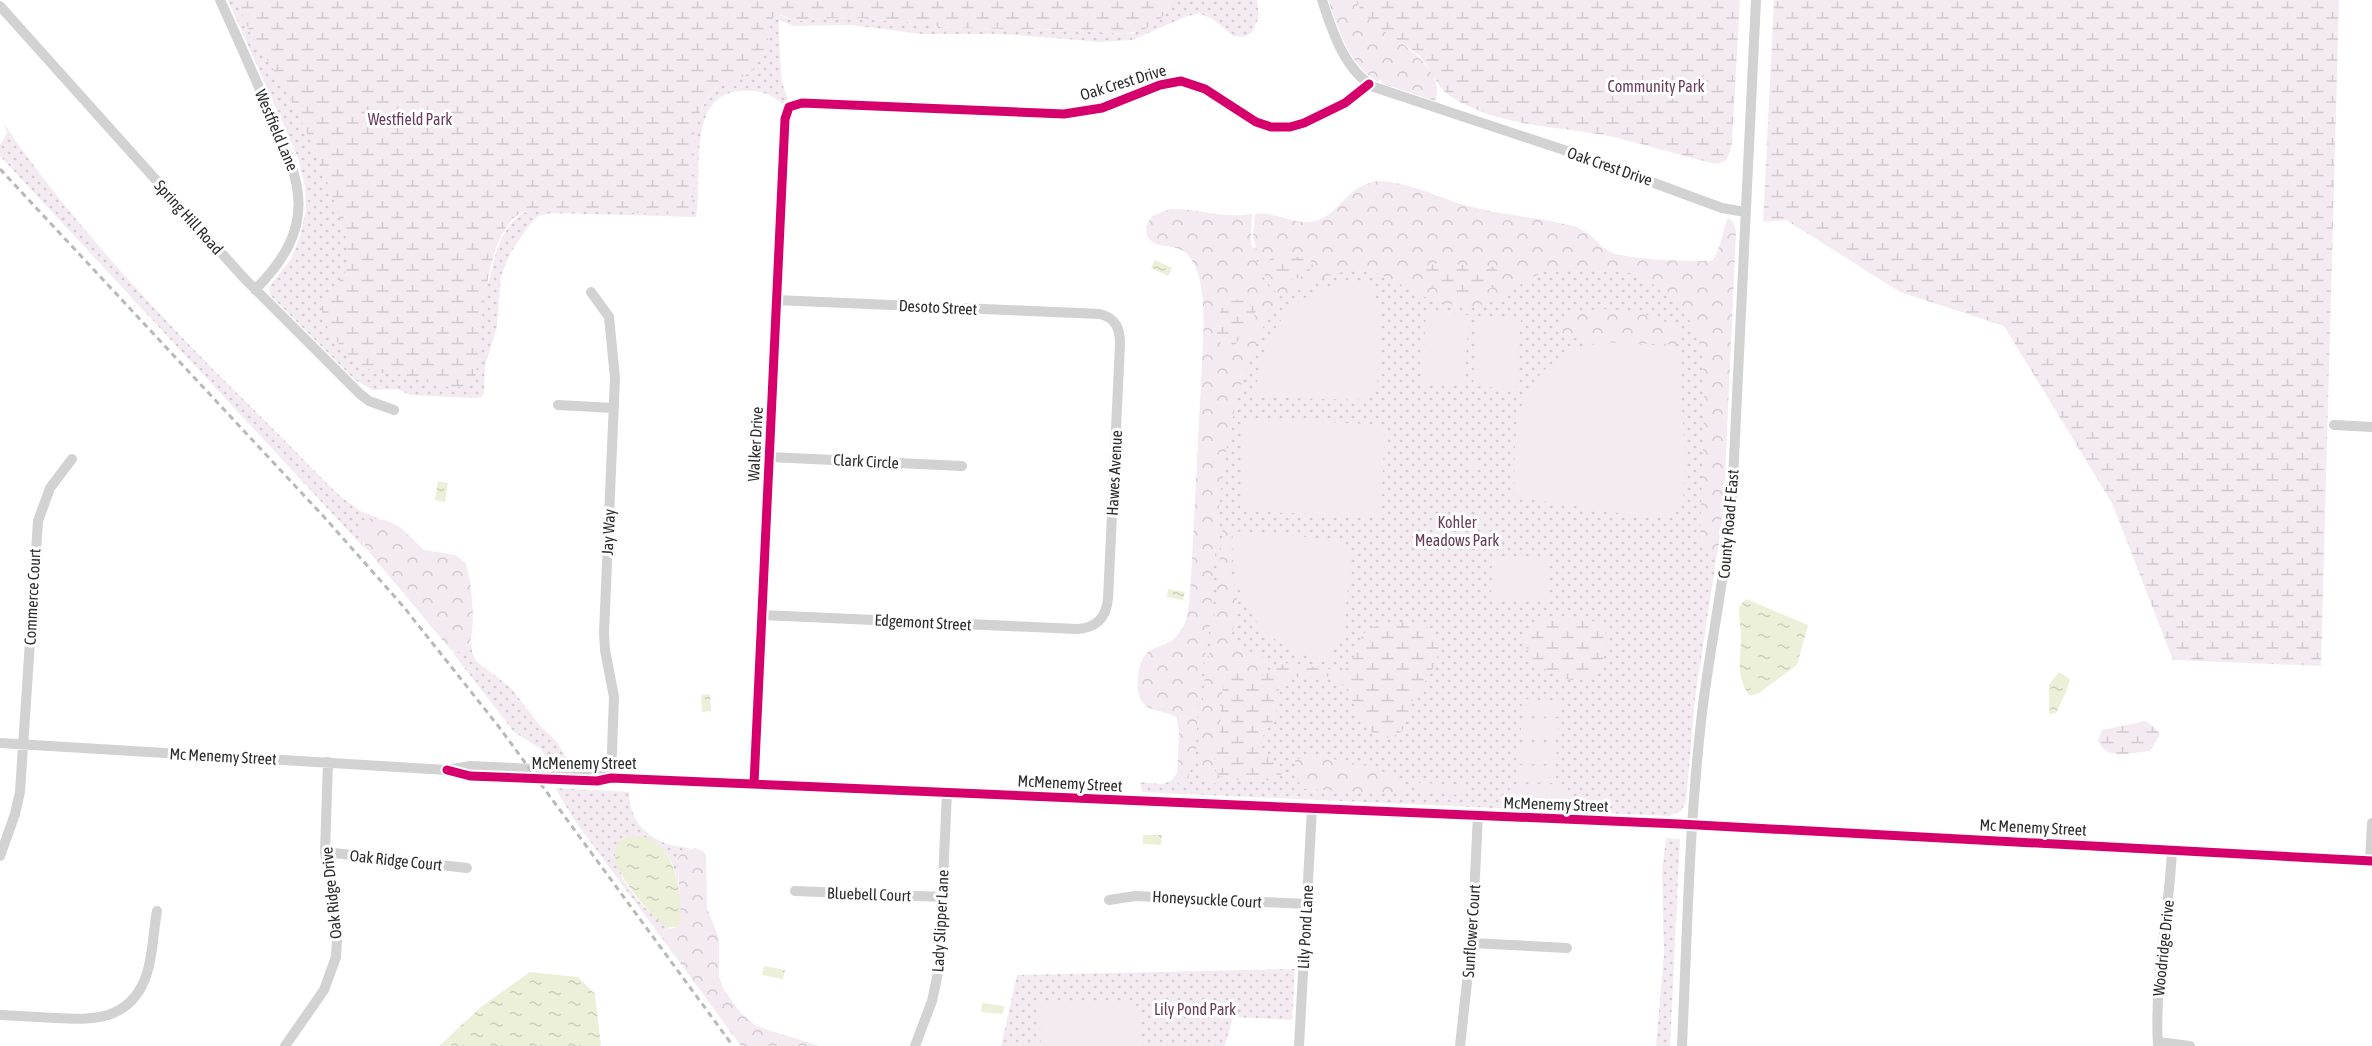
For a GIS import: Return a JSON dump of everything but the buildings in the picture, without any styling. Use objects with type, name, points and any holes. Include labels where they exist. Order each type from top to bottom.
[{"type":"street","name":"Westfield Lane","points":[[220,0],[287,151],[299,189],[298,216],[292,240],[280,262],[255,290]]},
{"type":"street","points":[[1322,0],[1347,59],[1356,73],[1369,84]]},
{"type":"street","name":"County Road F East","points":[[1682,1046],[1693,825],[1701,721],[1730,524],[1756,0]]},
{"type":"street","name":"Spring Hill Road","points":[[0,6],[255,290],[360,394],[369,401],[394,410]]},
{"type":"street","name":"Oak Crest Drive","points":[[790,106],[802,103],[1068,113],[1102,108],[1161,85],[1181,81],[1205,90],[1256,122],[1286,128],[1304,123],[1345,103],[1356,97],[1369,84],[1380,90],[1636,175],[1722,208],[1745,212]]},
{"type":"street","name":"Walker Drive","points":[[754,784],[785,118],[790,106]]},
{"type":"street","name":"Jay Way","points":[[591,292],[605,308],[610,319],[615,378],[604,637],[614,694],[611,778]]},
{"type":"street","name":"Desoto Street","points":[[776,300],[1100,315]]},
{"type":"street","name":"Hawes Avenue","points":[[1083,628],[1101,619],[1107,610],[1108,599],[1120,337],[1114,321],[1100,315]]},
{"type":"street","points":[[558,405],[614,408]]},
{"type":"street","points":[[2334,424],[2372,427]]},
{"type":"street","name":"Clark Circle","points":[[769,457],[962,466]]},
{"type":"street","name":"Commerce Court","points":[[0,856],[20,792],[38,521],[50,488],[72,459]]},
{"type":"street","name":"Edgemont Street","points":[[762,615],[1083,628]]},
{"type":"street","name":"Mc Menemy Street","points":[[0,743],[447,770]]},
{"type":"street","name":"Oak Ridge Drive","points":[[285,1046],[324,990],[336,957],[338,924],[325,852],[328,762]]},
{"type":"street","name":"McMenemy Street","points":[[447,770],[470,766],[598,772],[611,778],[1693,825]]},
{"type":"street","name":"Lady Slipper Lane","points":[[915,1046],[929,1009],[938,975],[947,792]]},
{"type":"street","name":"Lily Pond Lane","points":[[1299,1046],[1312,808]]},
{"type":"street","name":"Sunflower Court","points":[[1460,1046],[1471,943],[1478,816]]},
{"type":"street","points":[[2371,861],[2372,823]]},
{"type":"street","name":"Mc Menemy Street","points":[[1693,825],[2371,861]]},
{"type":"street","name":"Woodridge Drive","points":[[2158,1044],[2158,970],[2168,901],[2172,850]]},
{"type":"street","name":"Oak Ridge Court","points":[[325,852],[467,868]]},
{"type":"street","name":"Bluebell Court","points":[[795,891],[942,897]]},
{"type":"street","name":"Honeysuckle Court","points":[[1108,900],[1135,896],[1306,904]]},
{"type":"street","points":[[0,1015],[90,1019],[108,1016],[124,1007],[140,990],[146,978],[157,911]]},
{"type":"street","points":[[1471,943],[1567,948]]},
{"type":"street","points":[[2158,1044],[2190,1046]]},
{"type":"green space","name":"Westfield Park","points":[[228,0],[777,0],[776,14],[795,21],[850,17],[951,28],[1073,30],[1124,34],[1133,33],[1158,21],[1165,14],[1171,0],[1257,0],[1259,17],[1252,33],[1244,37],[1233,36],[1214,20],[1199,13],[1132,40],[1101,42],[1003,34],[922,34],[850,25],[794,26],[779,20],[782,81],[788,99],[782,104],[762,93],[740,91],[722,96],[711,107],[704,123],[700,142],[696,217],[551,213],[538,216],[527,228],[511,252],[501,276],[497,327],[485,366],[482,397],[410,395],[397,389],[373,390],[355,380],[270,295],[269,287],[291,259],[300,237],[306,209],[305,186],[298,158]],"holes":[[[700,85],[719,86],[709,95],[700,112]],[[490,209],[528,211],[511,224],[505,232],[496,252],[488,284]]]},
{"type":"green space","name":"Westfield Park","points":[[237,0],[1171,0],[1165,14],[1158,21],[1143,30],[1124,34],[1073,30],[951,28],[850,17],[795,21],[775,15],[772,19],[767,45],[751,73],[717,87],[709,95],[700,111],[694,133],[694,190],[691,215],[537,209],[517,215],[502,234],[489,272],[476,374],[472,383],[447,387],[402,375],[370,370],[356,361],[338,343],[328,328],[323,318],[322,301],[328,291],[340,281],[346,269],[348,252],[345,235],[326,179],[293,104],[252,34]]},
{"type":"green space","points":[[1328,0],[1355,0],[1376,24],[1421,59],[1432,72],[1437,86],[1435,101],[1381,83],[1382,81],[1379,80],[1378,82],[1368,75],[1352,57],[1346,46]]},
{"type":"green space","name":"Community Park","points":[[1355,0],[1740,0],[1732,141],[1729,153],[1723,162],[1715,164],[1604,135],[1505,119],[1467,106],[1450,96],[1440,86],[1421,58],[1367,17]]},
{"type":"green space","points":[[1774,0],[2339,0],[2321,666],[2173,660],[2112,503],[2004,326],[1900,292],[1786,220],[1763,222]]},
{"type":"green space","points":[[4,124],[60,199],[120,271],[184,339],[341,497],[362,512],[385,520],[378,518],[362,543],[368,552],[0,156],[0,145],[7,133]]},
{"type":"green space","points":[[1377,181],[1400,184],[1478,208],[1573,226],[1585,231],[1611,252],[1645,258],[1711,261],[1717,253],[1728,218],[1733,222],[1736,231],[1725,474],[1718,551],[1706,548],[1700,542],[1704,414],[1703,363],[1696,333],[1678,306],[1659,289],[1639,277],[1622,271],[1594,268],[1546,271],[1495,300],[1472,306],[1435,301],[1378,274],[1358,270],[1331,275],[1285,297],[1280,296],[1270,287],[1266,279],[1253,238],[1255,214],[1300,222],[1315,221],[1331,213],[1350,194],[1366,184]],"holes":[[[1276,256],[1309,259],[1305,274],[1288,282],[1268,262]],[[1425,269],[1460,292],[1435,287],[1423,275]]]},
{"type":"green space","points":[[1170,209],[1231,215],[1252,214],[1251,242],[1264,283],[1278,303],[1260,333],[1245,372],[1228,442],[1218,514],[1210,623],[1200,686],[1195,768],[1191,770],[1188,780],[1183,785],[1177,780],[1179,733],[1177,718],[1143,703],[1138,693],[1138,684],[1143,658],[1148,652],[1174,639],[1184,626],[1188,613],[1204,319],[1202,289],[1193,263],[1186,253],[1150,240],[1146,226],[1152,216]],"holes":[[[1224,304],[1255,316],[1235,345],[1228,348],[1219,339],[1219,314]]]},
{"type":"green space","name":"Kohler Meadows Park","points":[[1211,245],[1734,272],[1723,514],[1695,699],[1686,802],[1681,811],[1669,816],[1142,792],[1140,782],[1166,783],[1177,772],[1177,780],[1180,784]]},
{"type":"green space","points":[[1276,256],[1298,257],[1311,261],[1313,266],[1311,270],[1298,278],[1279,283],[1273,279],[1269,269],[1270,259]]},
{"type":"green space","points":[[1438,263],[1494,267],[1499,272],[1499,281],[1493,287],[1475,292],[1452,292],[1441,289],[1425,282],[1423,275],[1427,266]]},
{"type":"green space","points":[[1349,281],[1374,281],[1374,294],[1381,308],[1377,391],[1366,400],[1256,397],[1263,356],[1270,337],[1280,321],[1309,295],[1328,286]]},
{"type":"green space","points":[[1234,300],[1251,301],[1256,305],[1257,310],[1235,345],[1225,348],[1218,336],[1217,321],[1223,308]]},
{"type":"green space","points":[[1611,309],[1656,318],[1680,332],[1680,342],[1674,345],[1593,341],[1564,335],[1556,330],[1556,324],[1567,316],[1589,310]]},
{"type":"green space","points":[[1426,312],[1469,315],[1464,386],[1422,383]]},
{"type":"green space","points":[[1478,316],[1521,318],[1516,389],[1473,386]]},
{"type":"green space","points":[[1605,343],[1679,346],[1685,461],[1683,505],[1671,516],[1626,514],[1514,497],[1517,423],[1524,399],[1531,386],[1540,374],[1563,356],[1577,349]]},
{"type":"green space","points":[[1244,418],[1385,425],[1381,517],[1240,511]]},
{"type":"green space","points":[[1465,462],[1481,463],[1482,469],[1465,470]]},
{"type":"green space","points":[[371,518],[385,520],[400,527],[424,550],[455,555],[465,562],[470,584],[473,619],[472,635],[468,647],[461,652],[450,649],[365,547],[359,528],[362,523]]},
{"type":"green space","points":[[1223,526],[1231,530],[1230,568],[1239,606],[1232,641],[1266,658],[1268,665],[1267,672],[1262,674],[1235,672],[1230,673],[1223,680],[1220,700],[1221,727],[1214,768],[1224,778],[1217,784],[1203,781],[1198,772],[1204,684],[1213,631]]},
{"type":"green space","points":[[1233,531],[1342,540],[1351,551],[1344,633],[1331,647],[1330,660],[1306,655],[1285,646],[1267,633],[1253,617],[1243,599],[1236,578]]},
{"type":"green space","points":[[1492,556],[1548,557],[1547,600],[1491,598]]},
{"type":"green space","points":[[1540,620],[1589,620],[1602,624],[1605,630],[1606,651],[1594,676],[1583,680],[1569,679],[1543,668],[1533,659],[1526,648],[1524,636],[1529,624]]},
{"type":"green space","points":[[1385,623],[1423,625],[1437,636],[1439,645],[1431,672],[1411,704],[1402,731],[1390,737],[1380,737],[1371,731],[1338,680],[1321,676],[1296,677],[1279,688],[1275,718],[1261,739],[1263,753],[1281,768],[1280,777],[1267,781],[1248,781],[1230,779],[1217,774],[1214,761],[1220,736],[1222,691],[1227,675],[1238,673],[1261,676],[1273,667],[1288,663],[1344,671],[1354,657],[1358,644],[1366,632]]},
{"type":"green space","points":[[471,638],[472,652],[476,661],[511,688],[538,723],[557,742],[572,767],[551,766],[541,749],[514,732],[449,648],[453,652],[461,652],[470,644]]},
{"type":"green space","points":[[1522,699],[1559,701],[1558,717],[1522,716]]},
{"type":"green space","points":[[1521,721],[1558,722],[1558,739],[1521,738]]},
{"type":"green space","points":[[2146,721],[2159,732],[2150,751],[2113,753],[2102,747],[2098,740],[2102,730]]},
{"type":"green space","points":[[1520,743],[1557,744],[1556,761],[1520,760]]},
{"type":"green space","points":[[1305,757],[1345,761],[1373,768],[1397,779],[1406,786],[1406,792],[1402,794],[1304,789],[1300,786],[1295,760]]},
{"type":"green space","points":[[1519,765],[1556,766],[1556,783],[1519,782]]},
{"type":"green space","points":[[1419,778],[1419,783],[1466,785],[1465,796],[1425,791],[1410,784]]},
{"type":"green space","points":[[1509,786],[1566,788],[1568,797],[1511,797]]},
{"type":"green space","points":[[555,788],[629,792],[634,816],[648,833],[667,844],[691,848],[685,850],[678,870],[680,909],[676,876],[669,857],[655,844],[638,838],[629,837],[621,840],[620,865],[623,879],[650,912],[670,928],[663,930],[664,941],[575,821]]},
{"type":"green space","points":[[1666,838],[1680,839],[1670,1046],[1656,1046],[1664,954],[1662,872]]},
{"type":"green space","points":[[695,848],[706,855],[707,908],[719,939],[719,976],[723,988],[740,1012],[756,1026],[820,1046],[741,1046],[664,941],[663,930],[678,927],[680,909],[678,858],[683,851]]},
{"type":"green space","name":"Lily Pond Park","points":[[1295,969],[1292,1020],[1233,1017],[1225,1046],[1001,1046],[1017,975]]},
{"type":"green space","points":[[1039,1002],[1133,1002],[1140,1009],[1140,1046],[1041,1046]]},
{"type":"water","points":[[1155,260],[1172,268],[1168,276],[1151,268]]},
{"type":"water","points":[[438,481],[448,483],[445,502],[435,500]]},
{"type":"water","points":[[1168,589],[1185,592],[1183,600],[1167,597]]},
{"type":"water","points":[[1746,599],[1808,625],[1797,665],[1759,693],[1750,696],[1743,683],[1740,669],[1739,607]]},
{"type":"water","points":[[2059,672],[2070,679],[2056,713],[2049,714],[2049,685]]},
{"type":"water","points":[[710,694],[711,711],[702,712],[701,695]]},
{"type":"water","points":[[1143,835],[1162,835],[1161,845],[1143,844]]},
{"type":"water","points":[[629,836],[642,836],[652,840],[667,855],[676,876],[680,899],[681,913],[678,927],[667,927],[659,922],[633,892],[617,866],[615,853],[618,843]]},
{"type":"water","points":[[764,966],[785,970],[783,979],[762,975]]},
{"type":"water","points":[[530,972],[578,977],[595,994],[601,1046],[439,1046],[481,1007]]},
{"type":"water","points":[[982,1003],[1004,1006],[1003,1014],[981,1012]]},
{"type":"railway","points":[[0,169],[325,518],[403,606],[499,727],[733,1046]]},
{"type":"cycle path","points":[[754,784],[785,119],[789,107],[802,103],[1064,114],[1102,108],[1160,85],[1181,81],[1205,89],[1256,122],[1271,127],[1290,127],[1304,123],[1345,103],[1369,84]]},
{"type":"cycle path","points":[[447,770],[470,776],[597,781],[611,778],[1679,824],[2372,861]]}]
